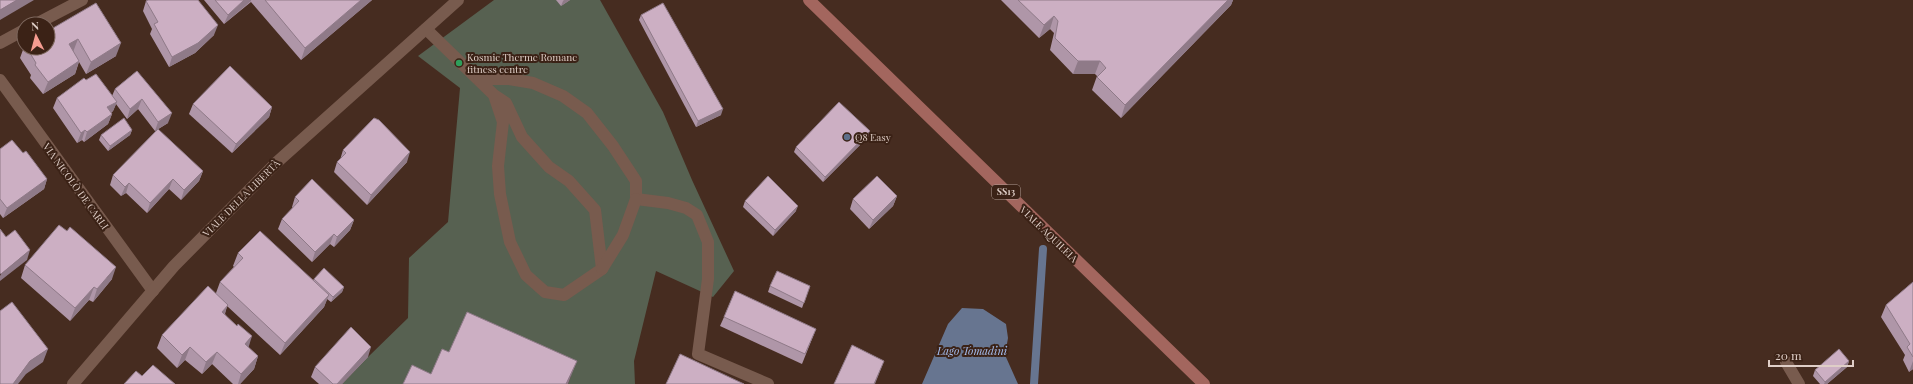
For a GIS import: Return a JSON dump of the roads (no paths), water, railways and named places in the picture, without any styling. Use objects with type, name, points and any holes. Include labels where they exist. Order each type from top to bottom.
[{"type":"main road","name":"VIALE AQUILEIA","points":[[809,0],[1204,384]]},
{"type":"street","points":[[51,16],[82,0]]},
{"type":"street","name":"VIALE DELLA LIBERTÀ","points":[[73,384],[174,266],[276,163],[458,0]]},
{"type":"street","points":[[426,28],[494,95],[506,103],[522,137],[549,167],[569,181],[595,210],[602,269]]},
{"type":"street","points":[[0,43],[16,34]]},
{"type":"street","points":[[479,79],[509,79],[533,83],[563,96],[586,113],[613,146],[636,181],[636,198],[623,234],[602,269],[564,295],[545,292],[526,275],[510,242],[500,194],[498,166],[503,122],[494,95]]},
{"type":"street","name":"VIA NICOLÒ DE CARLI","points":[[0,80],[153,292]]},
{"type":"street","points":[[636,198],[668,203],[686,208],[697,215],[708,242],[708,272],[698,354],[768,384]]},
{"type":"street","points":[[1786,362],[1799,384]]},
{"type":"water","name":"Lago Tomadini","points":[[962,308],[983,309],[1006,324],[1008,338],[1005,355],[1018,384],[922,384],[948,324]]},
{"type":"waterway","points":[[1034,384],[1043,249]]},
{"type":"place","name":"Kosmic Therme Romane fitness centre","points":[[459,63]]},
{"type":"place","name":"Q8 Easy","points":[[847,137]]}]
